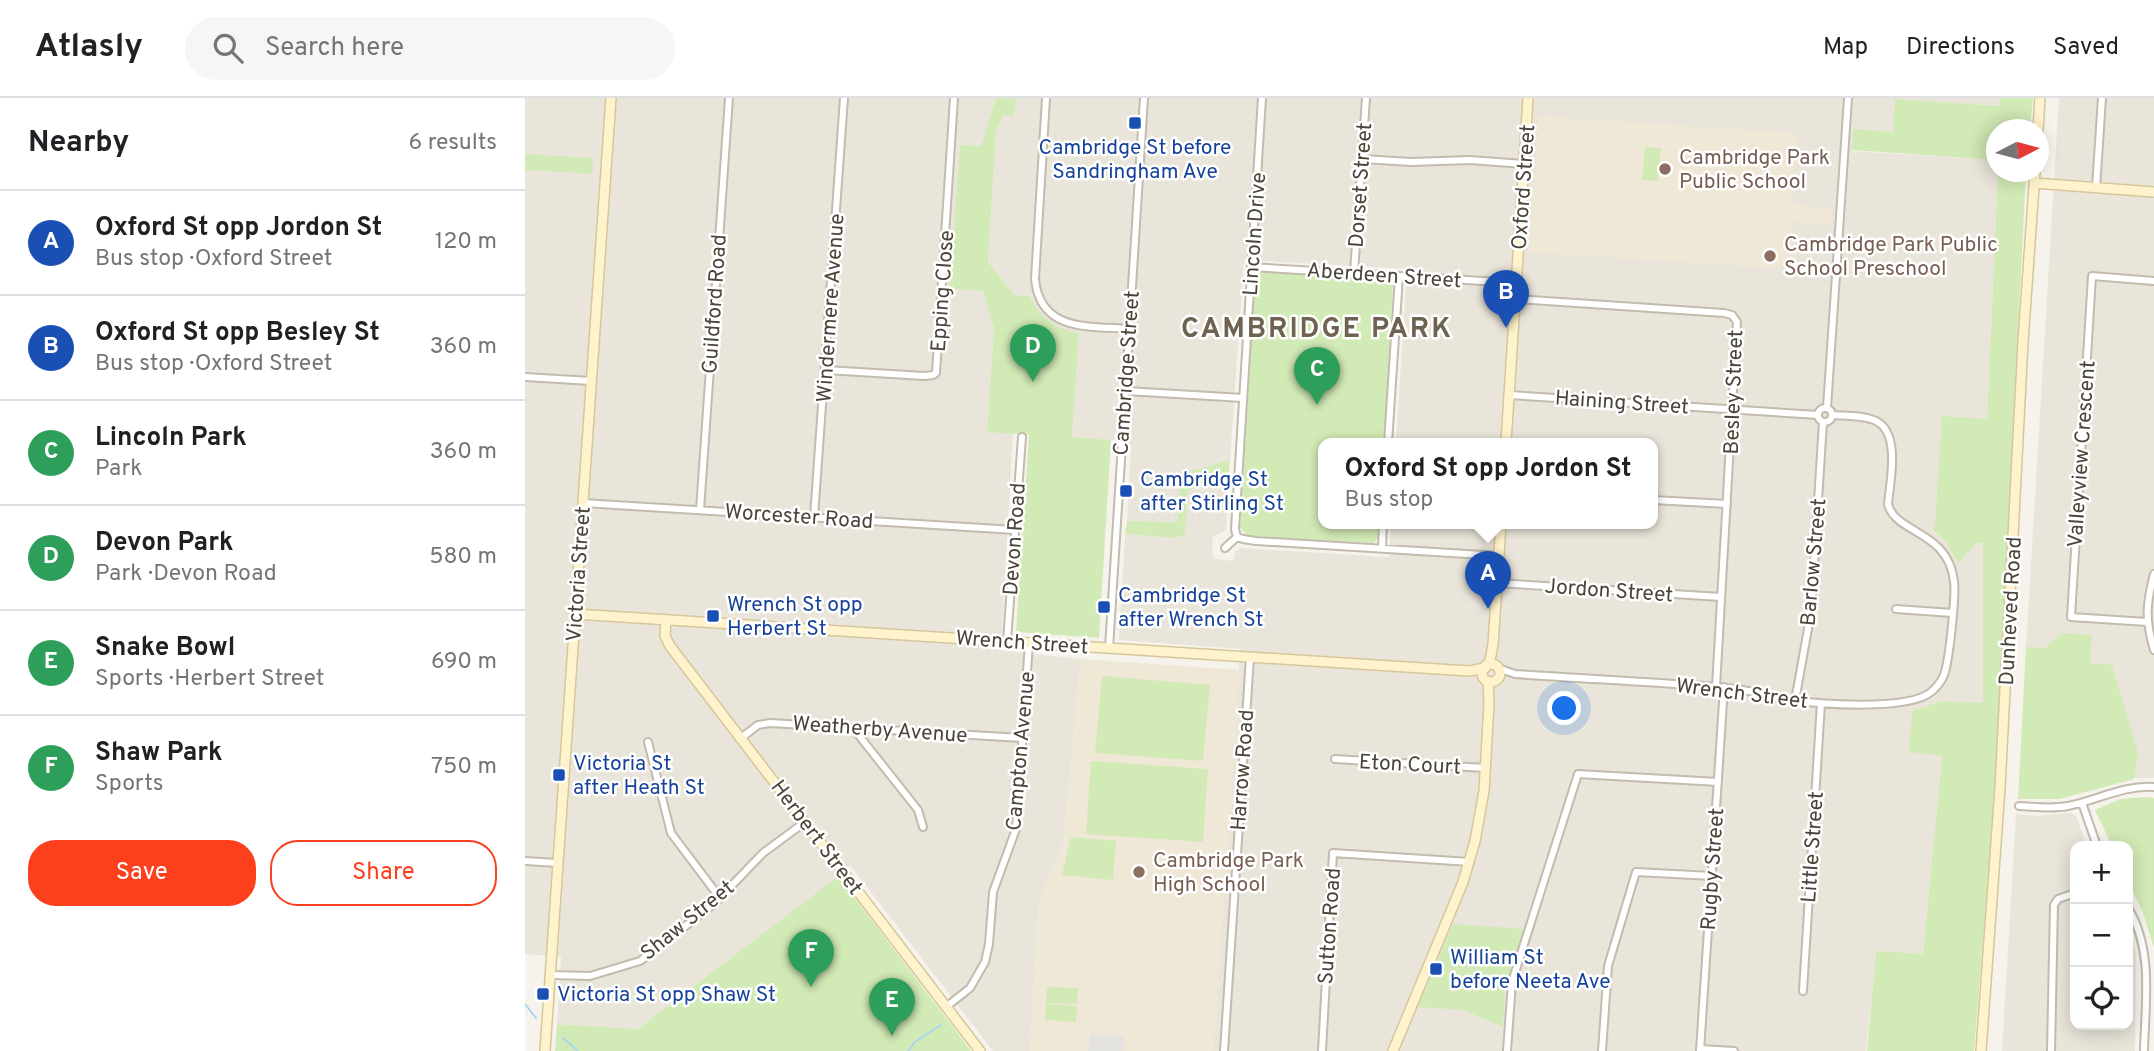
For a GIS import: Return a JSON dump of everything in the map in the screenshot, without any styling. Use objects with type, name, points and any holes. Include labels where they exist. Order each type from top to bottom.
[{"type":"street","name":"Victoria Street","points":[[545,1051],[611,98]]},
{"type":"street","name":"Guildford Road","points":[[700,510],[729,98]]},
{"type":"street","name":"Windermere Avenue","points":[[814,517],[844,98]]},
{"type":"street","name":"Epping Close","points":[[826,370],[929,376],[936,373],[954,98]]},
{"type":"street","points":[[1046,98],[1035,279],[1039,298],[1051,314],[1067,323],[1129,329]]},
{"type":"street","name":"Cambridge Street","points":[[1109,648],[1144,98]]},
{"type":"street","name":"Lincoln Drive","points":[[1237,537],[1235,529],[1262,98]]},
{"type":"street","name":"Dorset Street","points":[[1354,273],[1366,98]]},
{"type":"street","name":"Oxford Street","points":[[1506,438],[1528,98]]},
{"type":"street","points":[[1827,408],[1847,98]]},
{"type":"street","points":[[2039,119],[2040,98]]},
{"type":"street","points":[[2096,188],[2102,98]]},
{"type":"street","points":[[1362,159],[1412,162],[1470,160],[1524,164]]},
{"type":"street","points":[[2034,183],[2154,192]]},
{"type":"street","name":"Dunheved Road","points":[[1981,1051],[2000,797],[2023,341],[2034,183]]},
{"type":"street","name":"Aberdeen Street","points":[[1251,267],[1516,283]]},
{"type":"street","points":[[1388,438],[1399,276]]},
{"type":"street","name":"Valleyview Crescent","points":[[2147,622],[2071,617],[2092,276],[2154,281]]},
{"type":"street","name":"Besley Street","points":[[1515,299],[1724,313],[1732,316],[1738,326],[1721,597],[1720,687]]},
{"type":"street","points":[[525,377],[591,381]]},
{"type":"street","points":[[1126,391],[1243,398]]},
{"type":"street","name":"Haining Street","points":[[1509,395],[1818,415]]},
{"type":"street","points":[[1821,409],[1832,411],[1829,421],[1823,422],[1818,415],[1821,409]]},
{"type":"street","points":[[1832,415],[1873,419],[1887,430],[1892,450],[1889,510],[1895,518],[1933,541],[1948,560],[1954,583],[1952,613],[1896,609]]},
{"type":"street","name":"Barlow Street","points":[[1795,701],[1811,618],[1823,422]]},
{"type":"street","name":"Devon Road","points":[[1007,642],[1022,437]]},
{"type":"street","points":[[1658,500],[1727,504]]},
{"type":"street","name":"Worcester Road","points":[[583,503],[1015,530]]},
{"type":"street","points":[[1382,548],[1383,529]]},
{"type":"street","points":[[1393,1051],[1455,902],[1469,862],[1482,809],[1501,529]]},
{"type":"street","points":[[1225,548],[1237,537],[1256,541],[1499,556]]},
{"type":"street","points":[[2154,574],[2147,603],[2147,622],[2154,650]]},
{"type":"street","name":"Jordon Street","points":[[1497,583],[1721,597]]},
{"type":"street","name":"Wrench Street","points":[[575,614],[1720,687],[1795,701],[1874,704],[1910,701],[1925,696],[1937,686],[1945,673],[1952,613]]},
{"type":"street","name":"Herbert Street","points":[[666,620],[667,641],[980,1051]]},
{"type":"street","name":"Campton Avenue","points":[[946,1007],[970,988],[981,971],[989,944],[993,892],[1016,829],[1029,643]]},
{"type":"street","name":"Harrow Road","points":[[1224,1051],[1250,657]]},
{"type":"street","name":"Rugby Street","points":[[1700,1050],[1718,782],[1720,687]]},
{"type":"street","name":"Little Street","points":[[1803,991],[1821,703]]},
{"type":"street","name":"Weatherby Avenue","points":[[741,738],[758,725],[767,723],[1023,738]]},
{"type":"street","points":[[853,728],[918,810],[923,827]]},
{"type":"street","points":[[648,742],[671,833],[720,898]]},
{"type":"street","name":"Eton Court","points":[[1335,760],[1485,768]]},
{"type":"street","points":[[1507,1051],[1512,982],[1578,774],[1718,782]]},
{"type":"street","points":[[2019,806],[2053,808],[2082,803],[2123,789],[2154,787]]},
{"type":"street","points":[[2082,803],[2095,841]]},
{"type":"street","name":"Shaw Street","points":[[551,975],[590,976],[636,962],[720,898],[764,853],[805,822]]},
{"type":"street","name":"Sutton Road","points":[[1322,1051],[1333,853],[1469,862]]},
{"type":"street","points":[[525,861],[558,863]]},
{"type":"street","points":[[1602,1051],[1608,967],[1636,873],[1712,876]]},
{"type":"street","points":[[2051,1051],[2055,905],[2058,899],[2070,895]]},
{"type":"street","points":[[2133,918],[2141,934],[2145,954],[2144,1051]]},
{"type":"street","points":[[1700,1050],[1734,1051]]},
{"type":"shaded area","points":[[525,98],[996,98],[981,146],[960,145],[951,289],[983,291],[994,328],[987,431],[1013,433],[1001,650],[1081,659],[1064,841],[1039,903],[1030,1051],[993,1051],[851,866],[638,1029],[557,1024],[561,957],[525,954]]},
{"type":"shaded area","points":[[1016,98],[2000,98],[2000,106],[1895,99],[1893,132],[1853,130],[1852,151],[1986,159],[1986,182],[1998,182],[1987,419],[1935,526],[1931,529],[1947,543],[1958,564],[1976,543],[1983,543],[1983,703],[1943,701],[1942,755],[1923,954],[1876,952],[1866,1051],[1213,1051],[1240,649],[1119,640],[1125,534],[1175,538],[1187,491],[1229,472],[1226,529],[1213,536],[1212,554],[1216,559],[1233,561],[1235,552],[1240,548],[1389,557],[1391,529],[1658,529],[1658,438],[1396,438],[1407,269],[1244,260],[1230,460],[1180,474],[1177,522],[1127,521],[1131,445],[1111,440],[1072,437],[1079,334],[1049,322],[1036,309],[1030,296],[1014,295],[988,262],[996,131],[1004,115],[1014,115]]},
{"type":"shaded area","points":[[2059,98],[2154,98],[2154,778],[2134,778],[2138,753],[2090,663],[2045,649],[2026,647]]},
{"type":"shaded area","name":"Cambridge Park Public School","points":[[1538,116],[1797,133],[1793,205],[1832,208],[1831,224],[1792,222],[1789,269],[1529,252]]},
{"type":"shaded area","name":"Cambridge Park High School","points":[[1081,659],[1240,670],[1213,1051],[1030,1051],[1039,903],[1064,841]]},
{"type":"shaded area","points":[[2071,813],[2076,816],[2085,841],[2070,841],[2070,1030],[2133,1030],[2133,944],[2136,955],[2135,1051],[2002,1051],[2016,814],[2037,816]]},
{"type":"shaded area","points":[[1091,1034],[1124,1036],[1123,1051],[1088,1051]]},
{"type":"green space","points":[[996,98],[1016,98],[1014,115],[1004,115],[996,131],[988,262],[1014,295],[1030,296],[1038,310],[1049,321],[1063,329],[1079,333],[1072,437],[1111,440],[1099,638],[1016,632],[1029,435],[987,432],[994,328],[983,291],[950,289],[960,145],[981,146]]},
{"type":"green space","points":[[2000,98],[2033,98],[2031,119],[1986,119],[1986,159],[1852,150],[1853,129],[1893,132],[1895,99],[2000,106]]},
{"type":"green space","points":[[1645,147],[1661,148],[1658,181],[1642,180]]},
{"type":"green space","points":[[525,154],[593,158],[592,174],[530,170],[525,173]]},
{"type":"green space","points":[[1998,182],[2025,182],[1995,789],[1974,1051],[1867,1051],[1876,951],[1923,954],[1942,756],[1909,752],[1912,711],[1943,701],[1983,703],[1983,543],[1976,543],[1958,564],[1947,543],[1931,528],[1935,526],[1942,416],[1987,419]]},
{"type":"green space","points":[[1259,271],[1387,279],[1393,283],[1384,438],[1318,438],[1318,529],[1379,529],[1378,538],[1374,543],[1248,536],[1240,528],[1255,275]]},
{"type":"green space","points":[[1230,460],[1229,472],[1187,491],[1185,535],[1175,538],[1125,534],[1127,521],[1177,522],[1180,474]]},
{"type":"green space","points":[[2061,633],[2092,635],[2090,663],[2112,665],[2138,753],[2134,779],[2060,799],[2018,799],[2026,647],[2045,648]]},
{"type":"green space","points":[[1102,676],[1210,685],[1203,761],[1095,753]]},
{"type":"green space","points":[[1091,761],[1208,769],[1203,842],[1086,834]]},
{"type":"green space","points":[[2154,798],[2154,948],[2133,892],[2133,841],[2110,841],[2095,810],[2120,799]]},
{"type":"green space","points":[[1071,837],[1116,841],[1113,880],[1062,875]]},
{"type":"green space","points":[[838,876],[971,1051],[555,1051],[557,1024],[638,1029]]},
{"type":"green space","points":[[1453,924],[1525,929],[1505,991],[1503,1027],[1464,1010],[1418,1007]]},
{"type":"green space","points":[[1047,987],[1078,988],[1077,1004],[1046,1003]]},
{"type":"green space","points":[[1046,1004],[1077,1006],[1076,1022],[1045,1020]]},
{"type":"waterway","points":[[525,1004],[536,1018]]},
{"type":"waterway","points":[[908,1051],[915,1042],[941,1025]]},
{"type":"waterway","points":[[563,1038],[578,1051]]},
{"type":"place","name":"Cambridge St before Sandringham Ave","points":[[1135,123]]},
{"type":"place","name":"Cambridge Park Public School","points":[[1665,169]]},
{"type":"place","name":"Cambridge Park Public School Preschool","points":[[1770,256]]},
{"type":"place","name":"Oxford St opp Besley St","points":[[1506,328]]},
{"type":"place","name":"Devon Park","points":[[1033,382]]},
{"type":"place","name":"Lincoln Park","points":[[1317,405]]},
{"type":"place","name":"Cambridge St after Stirling St","points":[[1126,491]]},
{"type":"place","name":"Cambridge St after Wrench St","points":[[1104,607]]},
{"type":"place","name":"Oxford St opp Jordon St","points":[[1488,609]]},
{"type":"place","name":"Wrench St opp Herbert St","points":[[713,616]]},
{"type":"place","name":"Victoria St after Heath St","points":[[559,775]]},
{"type":"place","name":"Cambridge Park High School","points":[[1139,872]]},
{"type":"place","name":"William St before Neeta Ave","points":[[1436,969]]},
{"type":"place","name":"Shaw Park","points":[[811,987]]},
{"type":"place","name":"Victoria St opp Shaw St","points":[[543,994]]},
{"type":"place","name":"Snake Bowl","points":[[892,1036]]},
{"type":"district","name":"CAMBRIDGE PARK","points":[[1317,327]]}]
